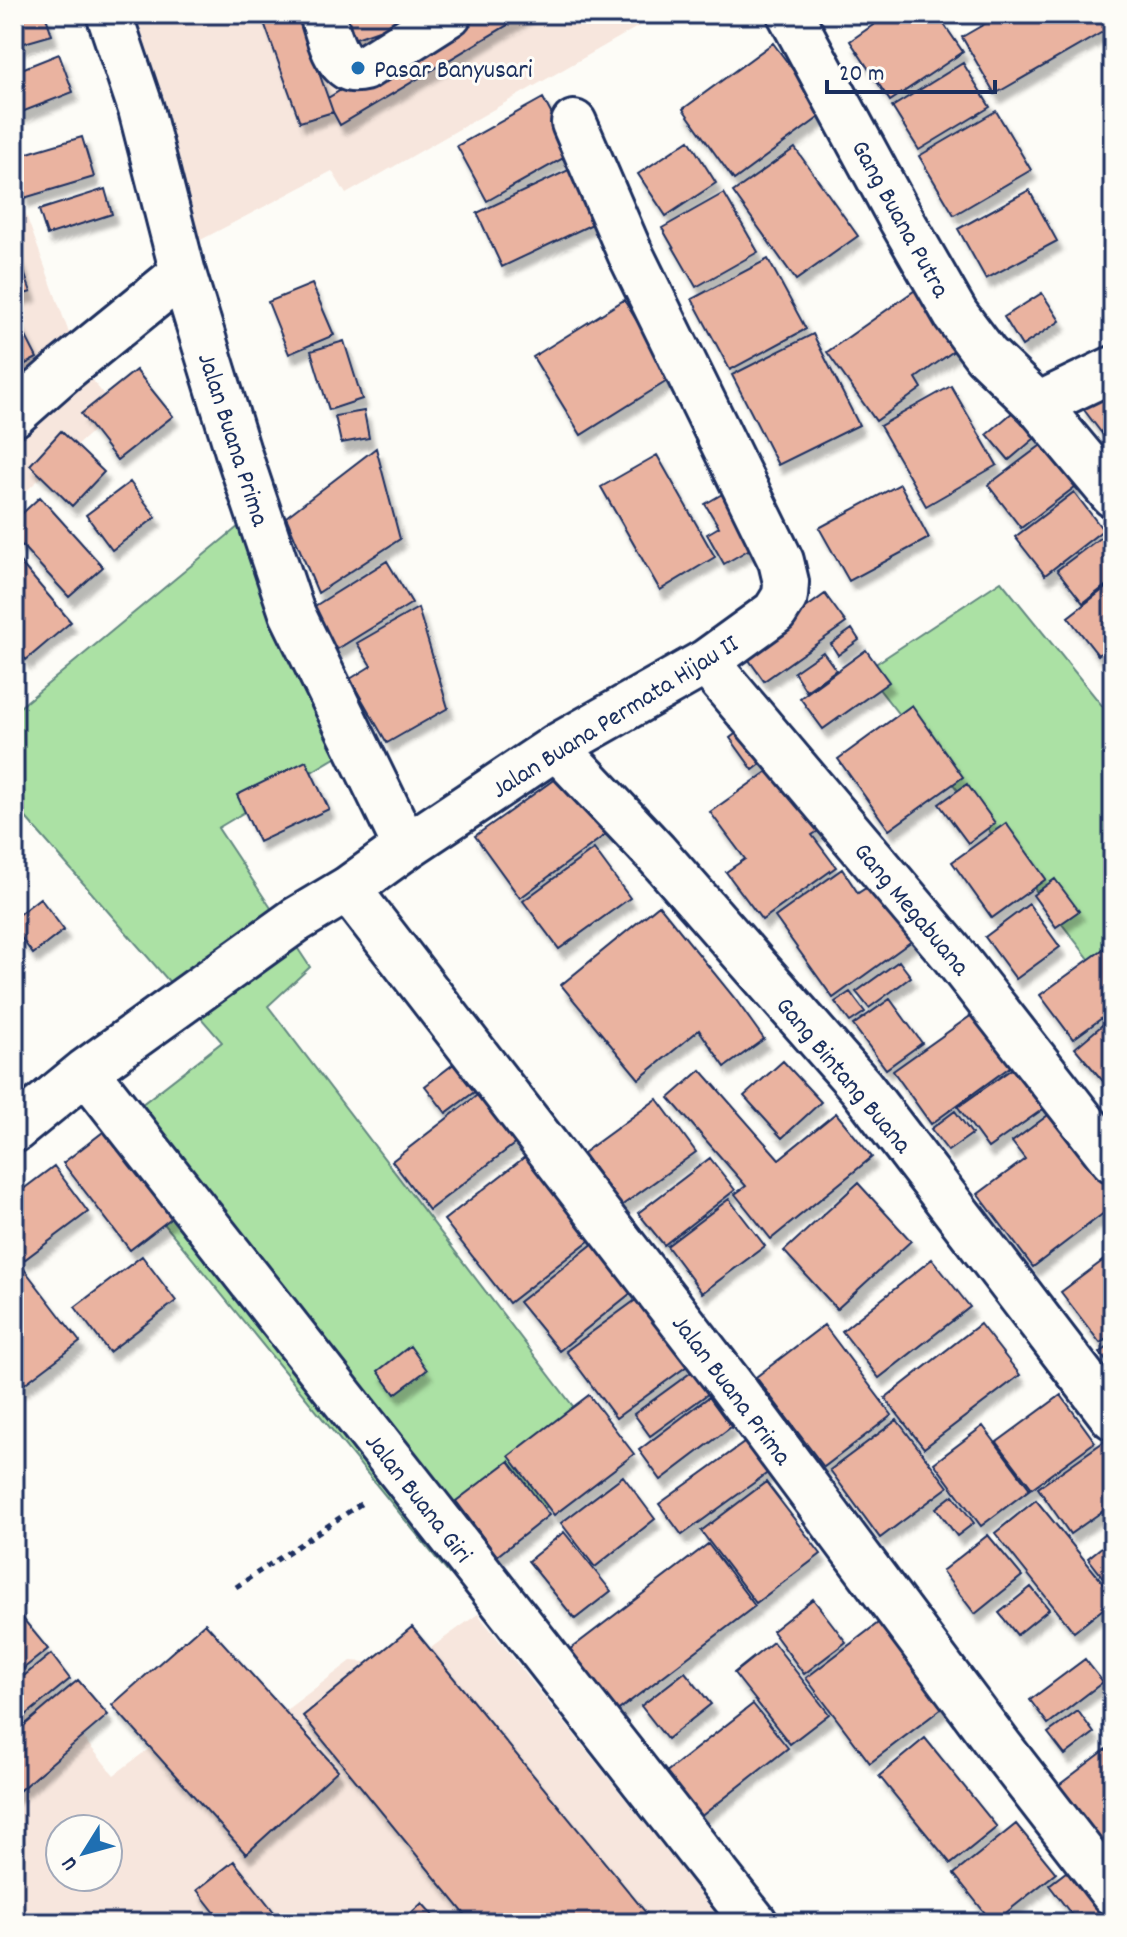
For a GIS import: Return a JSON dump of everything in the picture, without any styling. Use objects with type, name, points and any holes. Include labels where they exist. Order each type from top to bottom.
[{"type":"street","name":"Jalan Buana Prima","points":[[109,14],[141,109],[183,273],[292,613],[406,847]]},
{"type":"street","points":[[322,14],[334,50],[348,68],[355,70],[364,68],[449,14]]},
{"type":"street","name":"Gang Buana Putra","points":[[790,14],[956,315],[986,355],[1038,405],[1113,495]]},
{"type":"street","name":"Jalan Buana Permata Hijau II","points":[[14,1130],[86,1071],[296,920],[348,889],[556,747],[706,662],[775,612],[785,596],[786,582],[781,561],[630,253],[574,123]]},
{"type":"street","points":[[14,414],[183,273]]},
{"type":"street","points":[[1038,405],[1113,369]]},
{"type":"street","name":"Gang Megabuana","points":[[706,662],[954,956],[1113,1160]]},
{"type":"street","name":"Gang Bintang Buana","points":[[556,747],[655,852],[861,1087],[1113,1417]]},
{"type":"street","name":"Jalan Buana Prima","points":[[348,889],[721,1372],[1000,1747],[1113,1893]]},
{"type":"street","name":"Jalan Buana Giri","points":[[86,1071],[755,1923]]},
{"type":"path","points":[[236,1587],[403,1476]]},
{"type":"shaded area","points":[[110,14],[660,14],[346,194],[332,171],[191,245]]},
{"type":"shaded area","points":[[14,182],[81,366],[116,410],[14,502]]},
{"type":"shaded area","points":[[478,1614],[724,1923],[14,1923],[14,1655],[114,1775],[237,1682],[265,1726],[351,1661],[407,1665]]},
{"type":"green space","points":[[268,502],[348,750],[218,828],[310,967],[268,1006],[614,1460],[449,1574],[96,1140],[222,1042],[14,804],[14,712]]},
{"type":"green space","points":[[1001,581],[1113,719],[1113,961],[1100,973],[865,671]]},
{"type":"building","points":[[14,14],[45,14],[52,35],[14,46]]},
{"type":"building","points":[[261,14],[298,14],[333,112],[300,122]]},
{"type":"building","points":[[332,14],[424,14],[342,43]]},
{"type":"building","points":[[464,14],[526,14],[340,125],[328,98]]},
{"type":"building","points":[[889,14],[937,14],[963,52],[890,101],[850,41]]},
{"type":"building","points":[[1002,14],[1113,14],[1113,26],[995,94],[962,37]]},
{"type":"building","points":[[773,43],[825,113],[734,180],[683,109]]},
{"type":"building","points":[[59,54],[73,92],[14,115],[14,72]]},
{"type":"building","points":[[963,63],[990,107],[919,150],[892,107]]},
{"type":"building","points":[[543,98],[572,153],[487,201],[457,146]]},
{"type":"building","points":[[996,111],[1031,170],[954,215],[919,156]]},
{"type":"building","points":[[82,137],[94,177],[24,198],[14,157]]},
{"type":"building","points":[[689,140],[716,183],[666,216],[638,174]]},
{"type":"building","points":[[795,148],[858,236],[796,280],[733,192]]},
{"type":"building","points":[[577,166],[603,219],[502,267],[477,213]]},
{"type":"building","points":[[105,189],[112,214],[47,235],[39,210]]},
{"type":"building","points":[[1029,190],[1057,241],[986,279],[958,229]]},
{"type":"building","points":[[724,193],[758,252],[696,287],[662,228]]},
{"type":"building","points":[[14,244],[31,292],[14,297]]},
{"type":"building","points":[[768,259],[806,329],[730,370],[692,299]]},
{"type":"building","points":[[312,284],[334,335],[289,354],[268,302]]},
{"type":"building","points":[[921,286],[962,345],[916,378],[922,388],[876,421],[827,352]]},
{"type":"building","points":[[1042,293],[1060,321],[1022,346],[1004,317]]},
{"type":"building","points":[[624,300],[672,378],[581,435],[533,357]]},
{"type":"building","points":[[14,313],[37,358],[14,370]]},
{"type":"building","points":[[813,334],[859,425],[778,465],[732,375]]},
{"type":"building","points":[[344,341],[362,399],[329,410],[311,351]]},
{"type":"building","points":[[136,370],[173,416],[117,460],[81,414]]},
{"type":"building","points":[[1113,381],[1113,448],[1081,406]]},
{"type":"building","points":[[951,386],[997,465],[926,506],[880,426]]},
{"type":"building","points":[[1026,401],[1048,427],[1009,460],[987,434]]},
{"type":"building","points":[[364,411],[369,438],[341,443],[335,416]]},
{"type":"building","points":[[61,431],[104,472],[72,506],[30,465]]},
{"type":"building","points":[[1056,434],[1088,477],[1021,528],[988,485]]},
{"type":"building","points":[[376,448],[400,539],[318,593],[286,517]]},
{"type":"building","points":[[657,455],[715,557],[660,590],[601,487]]},
{"type":"building","points":[[130,482],[156,517],[112,550],[86,515]]},
{"type":"building","points":[[900,484],[929,538],[849,581],[819,528]]},
{"type":"building","points":[[736,486],[767,539],[724,564],[707,534],[719,527],[705,504]]},
{"type":"building","points":[[1074,492],[1103,530],[1045,575],[1015,537]]},
{"type":"building","points":[[40,497],[103,567],[69,597],[14,537],[14,521]]},
{"type":"building","points":[[1105,534],[1113,543],[1113,580],[1083,603],[1057,570]]},
{"type":"building","points":[[14,555],[71,622],[26,660],[14,646]]},
{"type":"building","points":[[387,561],[412,603],[334,651],[310,609]]},
{"type":"building","points":[[1113,582],[1113,644],[1098,655],[1068,617]]},
{"type":"building","points":[[825,594],[846,623],[764,681],[744,653]]},
{"type":"building","points":[[418,608],[448,708],[387,743],[350,679],[371,666],[357,643]]},
{"type":"building","points":[[852,629],[859,640],[838,655],[831,644]]},
{"type":"building","points":[[866,650],[889,682],[823,729],[800,698]]},
{"type":"building","points":[[823,652],[836,670],[806,691],[794,672]]},
{"type":"building","points":[[912,705],[963,777],[889,830],[838,759]]},
{"type":"building","points":[[748,724],[770,757],[753,770],[730,738]]},
{"type":"building","points":[[306,761],[329,809],[259,842],[237,795]]},
{"type":"building","points":[[775,766],[820,830],[812,835],[836,867],[762,920],[726,872],[745,859],[710,812]]},
{"type":"building","points":[[566,771],[609,832],[520,898],[475,836]]},
{"type":"building","points":[[967,784],[995,823],[968,843],[939,804]]},
{"type":"building","points":[[1006,823],[1046,879],[992,918],[952,862]]},
{"type":"building","points":[[594,849],[630,898],[559,949],[523,901]]},
{"type":"building","points":[[842,869],[858,893],[875,882],[916,938],[833,998],[775,917]]},
{"type":"building","points":[[1055,879],[1079,911],[1056,927],[1033,895]]},
{"type":"building","points":[[40,898],[64,930],[33,954],[14,928],[14,918]]},
{"type":"building","points":[[1029,904],[1060,947],[1016,979],[985,937]]},
{"type":"building","points":[[659,905],[764,1039],[725,1067],[699,1030],[639,1079],[561,985]]},
{"type":"building","points":[[1109,945],[1113,951],[1113,1010],[1073,1039],[1040,995]]},
{"type":"building","points":[[899,961],[911,977],[869,1008],[856,992]]},
{"type":"building","points":[[850,992],[865,1012],[850,1022],[835,1002]]},
{"type":"building","points":[[890,999],[922,1043],[886,1069],[853,1025]]},
{"type":"building","points":[[976,1012],[1014,1064],[931,1124],[893,1071]]},
{"type":"building","points":[[1113,1016],[1113,1093],[1075,1048]]},
{"type":"building","points":[[468,1053],[489,1081],[446,1113],[425,1086]]},
{"type":"building","points":[[783,1061],[821,1102],[782,1138],[744,1096]]},
{"type":"building","points":[[1016,1066],[1046,1107],[988,1148],[958,1107]]},
{"type":"building","points":[[701,1070],[779,1159],[836,1113],[872,1157],[771,1239],[735,1194],[746,1186],[669,1098]]},
{"type":"building","points":[[480,1093],[517,1142],[429,1210],[392,1161]]},
{"type":"building","points":[[657,1099],[696,1152],[621,1206],[583,1153]]},
{"type":"building","points":[[1055,1110],[1113,1188],[1113,1206],[1033,1267],[978,1194],[1025,1159],[1012,1142]]},
{"type":"building","points":[[955,1111],[972,1134],[948,1151],[931,1129]]},
{"type":"building","points":[[107,1129],[174,1216],[130,1250],[63,1163]]},
{"type":"building","points":[[535,1149],[599,1233],[509,1303],[444,1220]]},
{"type":"building","points":[[710,1158],[735,1190],[664,1245],[638,1213]]},
{"type":"building","points":[[54,1166],[88,1212],[24,1260],[14,1247],[14,1196]]},
{"type":"building","points":[[858,1183],[911,1241],[837,1309],[784,1251]]},
{"type":"building","points":[[729,1199],[765,1246],[702,1293],[667,1246]]},
{"type":"building","points":[[603,1236],[642,1284],[559,1351],[519,1302]]},
{"type":"building","points":[[1113,1253],[1113,1334],[1100,1343],[1061,1292]]},
{"type":"building","points":[[14,1256],[80,1342],[19,1388],[14,1382]]},
{"type":"building","points":[[142,1256],[176,1301],[109,1352],[75,1307]]},
{"type":"building","points":[[932,1259],[970,1307],[879,1378],[842,1331]]},
{"type":"building","points":[[648,1291],[698,1358],[616,1418],[566,1351]]},
{"type":"building","points":[[980,1324],[1020,1375],[924,1448],[885,1398]]},
{"type":"building","points":[[824,1325],[892,1415],[824,1467],[756,1377]]},
{"type":"building","points":[[1113,1343],[1113,1370],[1100,1353]]},
{"type":"building","points":[[410,1346],[427,1370],[395,1394],[378,1371]]},
{"type":"building","points":[[693,1371],[709,1393],[650,1436],[634,1414]]},
{"type":"building","points":[[589,1395],[634,1454],[554,1515],[509,1456]]},
{"type":"building","points":[[1061,1395],[1095,1442],[1032,1488],[997,1442]]},
{"type":"building","points":[[709,1397],[731,1427],[661,1480],[639,1450]]},
{"type":"building","points":[[897,1420],[948,1487],[880,1538],[830,1470]]},
{"type":"building","points":[[983,1426],[1030,1489],[981,1526],[934,1463]]},
{"type":"building","points":[[751,1438],[773,1469],[682,1535],[659,1504]]},
{"type":"building","points":[[1109,1438],[1113,1444],[1113,1504],[1070,1534],[1038,1488]]},
{"type":"building","points":[[509,1461],[549,1515],[497,1556],[456,1501]]},
{"type":"building","points":[[623,1476],[655,1519],[595,1567],[561,1523]]},
{"type":"building","points":[[766,1482],[821,1554],[756,1603],[701,1531]]},
{"type":"building","points":[[953,1495],[974,1523],[957,1536],[936,1508]]},
{"type":"building","points":[[1036,1500],[1113,1595],[1113,1601],[1074,1632],[995,1533]]},
{"type":"building","points":[[564,1532],[611,1591],[575,1619],[528,1561]]},
{"type":"building","points":[[988,1535],[1022,1576],[975,1614],[942,1571]]},
{"type":"building","points":[[1113,1538],[1113,1590],[1088,1558]]},
{"type":"building","points":[[708,1544],[755,1606],[616,1712],[569,1650]]},
{"type":"building","points":[[1031,1587],[1049,1609],[1017,1635],[999,1613]]},
{"type":"building","points":[[813,1599],[846,1642],[804,1674],[772,1631]]},
{"type":"building","points":[[14,1610],[48,1649],[14,1676]]},
{"type":"building","points":[[886,1617],[950,1702],[870,1763],[806,1678]]},
{"type":"building","points":[[205,1623],[338,1770],[246,1854],[112,1705]]},
{"type":"building","points":[[412,1627],[647,1914],[635,1923],[472,1923],[303,1716]]},
{"type":"building","points":[[773,1642],[829,1714],[790,1744],[734,1673]]},
{"type":"building","points":[[51,1654],[70,1679],[14,1725],[14,1684]]},
{"type":"building","points":[[1085,1659],[1103,1682],[1048,1724],[1030,1700]]},
{"type":"building","points":[[685,1672],[711,1704],[667,1739],[641,1706]]},
{"type":"building","points":[[78,1680],[108,1715],[14,1795],[14,1734]]},
{"type":"building","points":[[753,1704],[788,1748],[690,1825],[655,1781]]},
{"type":"building","points":[[1078,1711],[1094,1733],[1065,1755],[1048,1733]]},
{"type":"building","points":[[925,1738],[997,1827],[951,1864],[879,1776]]},
{"type":"building","points":[[1113,1744],[1113,1857],[1059,1785]]},
{"type":"building","points":[[1016,1824],[1056,1873],[993,1923],[954,1874]]},
{"type":"building","points":[[234,1861],[281,1921],[279,1923],[223,1923],[197,1890]]},
{"type":"building","points":[[1075,1865],[1113,1915],[1113,1923],[1078,1923],[1049,1885]]},
{"type":"building","points":[[422,1903],[440,1923],[400,1923]]},
{"type":"place","name":"Pasar Banyusari","points":[[358,68]]}]
